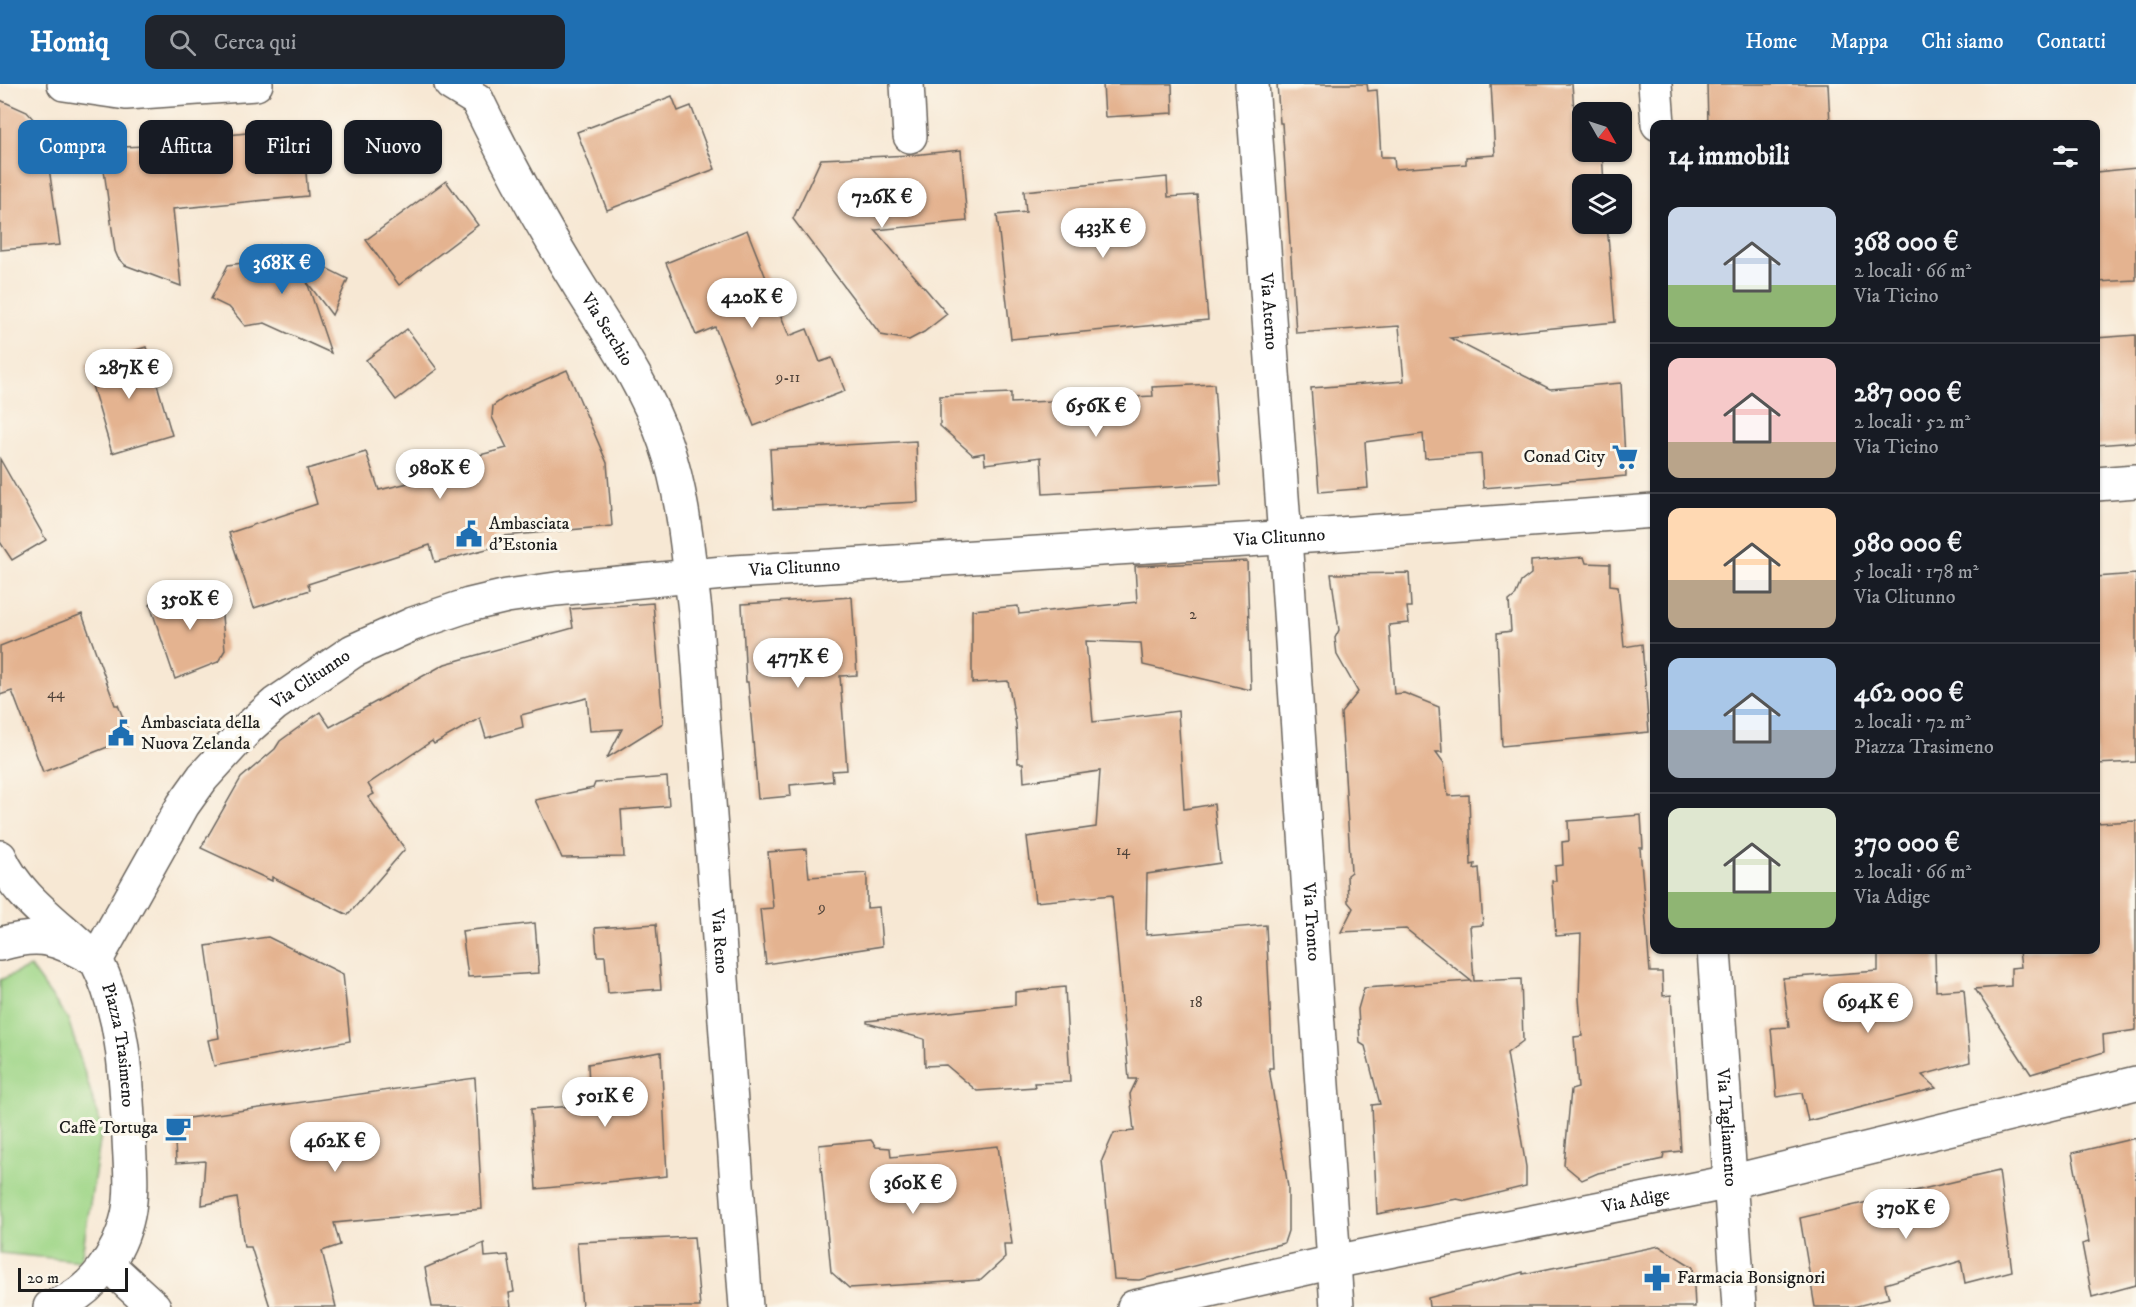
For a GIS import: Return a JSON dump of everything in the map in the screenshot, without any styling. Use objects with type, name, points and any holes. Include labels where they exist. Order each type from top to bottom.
[{"type":"street","points":[[64,84],[126,93],[256,84]]},
{"type":"street","points":[[907,84],[910,136]]},
{"type":"street","name":"Via Aterno","points":[[1252,84],[1286,538]]},
{"type":"street","points":[[1655,84],[1658,120]]},
{"type":"street","name":"Via Serchio","points":[[469,89],[538,217],[619,347],[652,409],[665,440],[675,476],[690,575]]},
{"type":"street","points":[[2100,484],[2136,481]]},
{"type":"street","name":"Via Clitunno","points":[[96,960],[168,830],[203,777],[233,743],[275,704],[353,651],[413,624],[489,600],[576,587],[690,575],[1286,538],[1650,511]]},
{"type":"street","name":"Via Tronto","points":[[1286,538],[1337,1307]]},
{"type":"street","name":"Via Reno","points":[[690,575],[696,623],[746,1307]]},
{"type":"street","points":[[0,857],[11,877],[23,891],[96,960]]},
{"type":"street","name":"Piazza Trasimeno","points":[[0,944],[46,938],[58,941],[96,960],[112,999],[120,1036],[126,1084],[130,1158],[131,1193],[128,1216],[107,1264],[88,1286],[59,1306]]},
{"type":"street","name":"Via Tagliamento","points":[[1714,954],[1739,1307]]},
{"type":"street","name":"Via Adige","points":[[1134,1307],[1334,1262],[1730,1182],[2136,1083]]},
{"type":"street","points":[[107,1264],[154,1307]]},
{"type":"green space","points":[[30,967],[68,1019],[102,1129],[81,1261],[0,1253],[0,980]]},
{"type":"building","points":[[1103,84],[1172,84],[1173,113],[1105,117]]},
{"type":"building","points":[[1277,84],[1367,84],[1368,91],[1377,90],[1381,157],[1394,157],[1395,169],[1466,164],[1466,157],[1495,155],[1491,84],[1572,84],[1572,162],[1603,162],[1603,174],[1572,174],[1572,234],[1608,234],[1615,322],[1450,338],[1550,389],[1621,383],[1626,476],[1483,488],[1481,454],[1425,458],[1423,434],[1365,442],[1368,488],[1319,492],[1311,388],[1404,381],[1399,326],[1296,333],[1282,123],[1280,123]]},
{"type":"building","points":[[1707,84],[1828,84],[1830,120],[1708,120]]},
{"type":"building","points":[[672,96],[678,111],[691,106],[715,169],[607,210],[577,132]]},
{"type":"building","points":[[0,100],[27,112],[34,120],[18,120],[18,174],[50,174],[60,245],[0,250]]},
{"type":"building","points":[[245,133],[245,174],[306,174],[308,196],[173,209],[181,286],[125,265],[115,251],[105,174],[127,174],[127,147],[139,146],[139,174],[233,174],[233,134]]},
{"type":"building","points":[[961,150],[967,221],[875,230],[947,314],[924,332],[909,340],[881,335],[793,219],[821,159],[912,155]]},
{"type":"building","points":[[2136,168],[2136,280],[2100,282],[2100,172]]},
{"type":"building","points":[[1167,177],[1168,197],[1197,195],[1208,320],[1011,339],[997,215],[1026,212],[1024,191]]},
{"type":"building","points":[[446,181],[478,225],[399,285],[366,240]]},
{"type":"building","points":[[747,230],[789,336],[807,329],[820,362],[832,358],[845,391],[754,426],[715,327],[696,335],[666,263]]},
{"type":"building","points":[[278,244],[348,279],[332,315],[307,282],[331,353],[265,323],[245,326],[230,308],[211,299],[228,265],[288,257]]},
{"type":"building","points":[[407,329],[437,369],[396,400],[366,360]]},
{"type":"building","points":[[2136,335],[2136,442],[2100,445],[2100,338]]},
{"type":"building","points":[[146,347],[172,435],[112,453],[86,365]]},
{"type":"building","points":[[567,370],[607,463],[612,526],[493,537],[495,547],[435,562],[430,545],[308,584],[310,590],[254,608],[229,533],[317,504],[307,469],[366,452],[379,490],[446,474],[445,464],[507,448],[492,417],[493,406],[504,398]]},
{"type":"building","points":[[1214,384],[1221,484],[1043,494],[1041,457],[985,464],[984,453],[973,455],[940,426],[940,396],[1011,393],[1011,403],[1153,396],[1152,387]]},
{"type":"building","points":[[916,441],[918,502],[773,509],[770,449]]},
{"type":"building","points":[[0,459],[46,540],[12,560],[0,542]]},
{"type":"building","points":[[1584,557],[1586,563],[1610,564],[1610,585],[1618,586],[1624,647],[1642,644],[1649,732],[1502,746],[1497,633],[1511,631],[1509,601],[1515,596],[1521,582],[1531,574],[1531,561]]},
{"type":"building","points":[[1247,561],[1251,690],[1143,665],[1141,643],[1086,641],[1093,722],[1178,711],[1184,809],[1214,804],[1220,863],[1147,874],[1146,935],[1266,925],[1273,1068],[1269,1068],[1288,1187],[1288,1231],[1284,1243],[1139,1280],[1114,1279],[1102,1160],[1114,1133],[1134,1131],[1130,1094],[1137,1079],[1129,1079],[1112,895],[1035,902],[1027,837],[1096,827],[1100,771],[1024,782],[1023,763],[1018,763],[1016,724],[1008,681],[972,683],[972,610],[1018,606],[1019,614],[1137,602],[1135,566]]},
{"type":"building","points":[[1409,573],[1411,607],[1407,607],[1409,623],[1389,625],[1394,694],[1404,693],[1439,707],[1442,752],[1436,752],[1444,763],[1448,796],[1469,795],[1471,865],[1475,864],[1474,869],[1479,868],[1483,925],[1470,926],[1474,981],[1521,979],[1523,1041],[1507,1053],[1526,1167],[1526,1186],[1466,1201],[1457,1199],[1377,1214],[1372,1105],[1380,1104],[1365,1046],[1360,1043],[1358,1009],[1364,988],[1471,981],[1406,929],[1341,932],[1353,908],[1348,902],[1347,875],[1351,872],[1341,713],[1358,692],[1337,655],[1335,638],[1339,630],[1331,574]]},
{"type":"building","points":[[2136,574],[2136,762],[2100,764],[2100,577]]},
{"type":"building","points":[[168,591],[194,602],[220,593],[225,650],[218,662],[175,679],[150,605],[158,594]]},
{"type":"building","points":[[852,597],[857,675],[840,676],[847,770],[832,771],[833,781],[790,785],[791,796],[758,799],[748,682],[746,682],[742,604]]},
{"type":"building","points":[[653,603],[663,723],[607,758],[622,729],[590,731],[587,698],[521,715],[523,727],[486,738],[480,718],[434,744],[432,741],[368,784],[374,794],[368,797],[405,849],[348,915],[272,877],[272,881],[201,848],[241,778],[275,749],[280,741],[320,712],[330,727],[445,664],[573,628],[570,609]]},
{"type":"building","points":[[82,614],[115,705],[118,705],[131,738],[43,772],[12,691],[0,695],[0,646]]},
{"type":"building","points":[[667,777],[669,806],[621,810],[624,857],[562,858],[535,800],[593,788],[595,783]]},
{"type":"building","points":[[1641,815],[1643,848],[1640,848],[1650,972],[1662,972],[1663,996],[1671,995],[1681,1151],[1664,1153],[1663,1159],[1598,1173],[1582,1180],[1564,1165],[1571,1090],[1578,1088],[1574,1037],[1582,1036],[1579,998],[1581,934],[1556,936],[1552,881],[1556,881],[1555,866],[1563,865],[1562,842],[1569,841],[1568,821]]},
{"type":"building","points":[[2136,821],[2136,1030],[2103,1035],[2104,1052],[2031,1074],[1975,989],[2011,986],[2011,968],[2021,967],[2019,954],[2100,954],[2100,823]]},
{"type":"building","points":[[806,849],[809,877],[867,873],[867,908],[879,907],[882,946],[766,964],[760,909],[773,908],[768,852]]},
{"type":"building","points":[[535,923],[539,973],[468,977],[462,931]]},
{"type":"building","points":[[656,924],[661,989],[608,993],[605,956],[597,956],[595,928]]},
{"type":"building","points":[[268,937],[343,974],[350,1041],[214,1066],[208,1040],[219,1038],[206,946]]},
{"type":"building","points":[[1878,954],[1935,954],[1936,991],[1964,989],[1970,1062],[1922,1075],[1936,1088],[1808,1121],[1802,1093],[1777,1097],[1771,1028],[1789,1027],[1783,978],[1878,971]]},
{"type":"building","points":[[1065,987],[1070,1082],[1034,1083],[1035,1087],[977,1091],[946,1065],[925,1066],[924,1039],[867,1023],[867,1021],[1015,1005],[1015,992]]},
{"type":"building","points":[[661,1052],[667,1176],[536,1189],[531,1109],[590,1105],[588,1064]]},
{"type":"building","points":[[475,1078],[482,1209],[334,1223],[340,1245],[322,1251],[336,1307],[270,1307],[251,1247],[244,1247],[237,1198],[202,1205],[205,1161],[176,1163],[174,1120]]},
{"type":"building","points":[[2136,1138],[2136,1285],[2092,1297],[2082,1244],[2089,1242],[2072,1153]]},
{"type":"building","points":[[871,1140],[876,1147],[890,1148],[891,1157],[998,1146],[1012,1244],[1004,1244],[1005,1258],[981,1280],[849,1288],[831,1272],[819,1145]]},
{"type":"building","points":[[1999,1171],[2012,1271],[1965,1283],[1961,1261],[1885,1284],[1889,1298],[1853,1307],[1815,1307],[1800,1218]]},
{"type":"building","points":[[694,1237],[700,1307],[582,1307],[577,1242]]},
{"type":"building","points":[[484,1243],[485,1257],[508,1255],[514,1292],[509,1293],[511,1307],[432,1307],[425,1268]]},
{"type":"building","points":[[1659,1246],[1693,1267],[1695,1307],[1429,1307],[1428,1298],[1523,1272],[1523,1274]]},
{"type":"place","name":"Conad City","points":[[1625,457]]},
{"type":"place","name":"Ambasciata d'Estonia","points":[[469,534]]},
{"type":"place","name":"Ambasciata della Nuova Zelanda","points":[[121,733]]},
{"type":"place","name":"Caffè Tortuga","points":[[178,1128]]},
{"type":"place","name":"Farmacia Bonsignori","points":[[1657,1278]]}]
